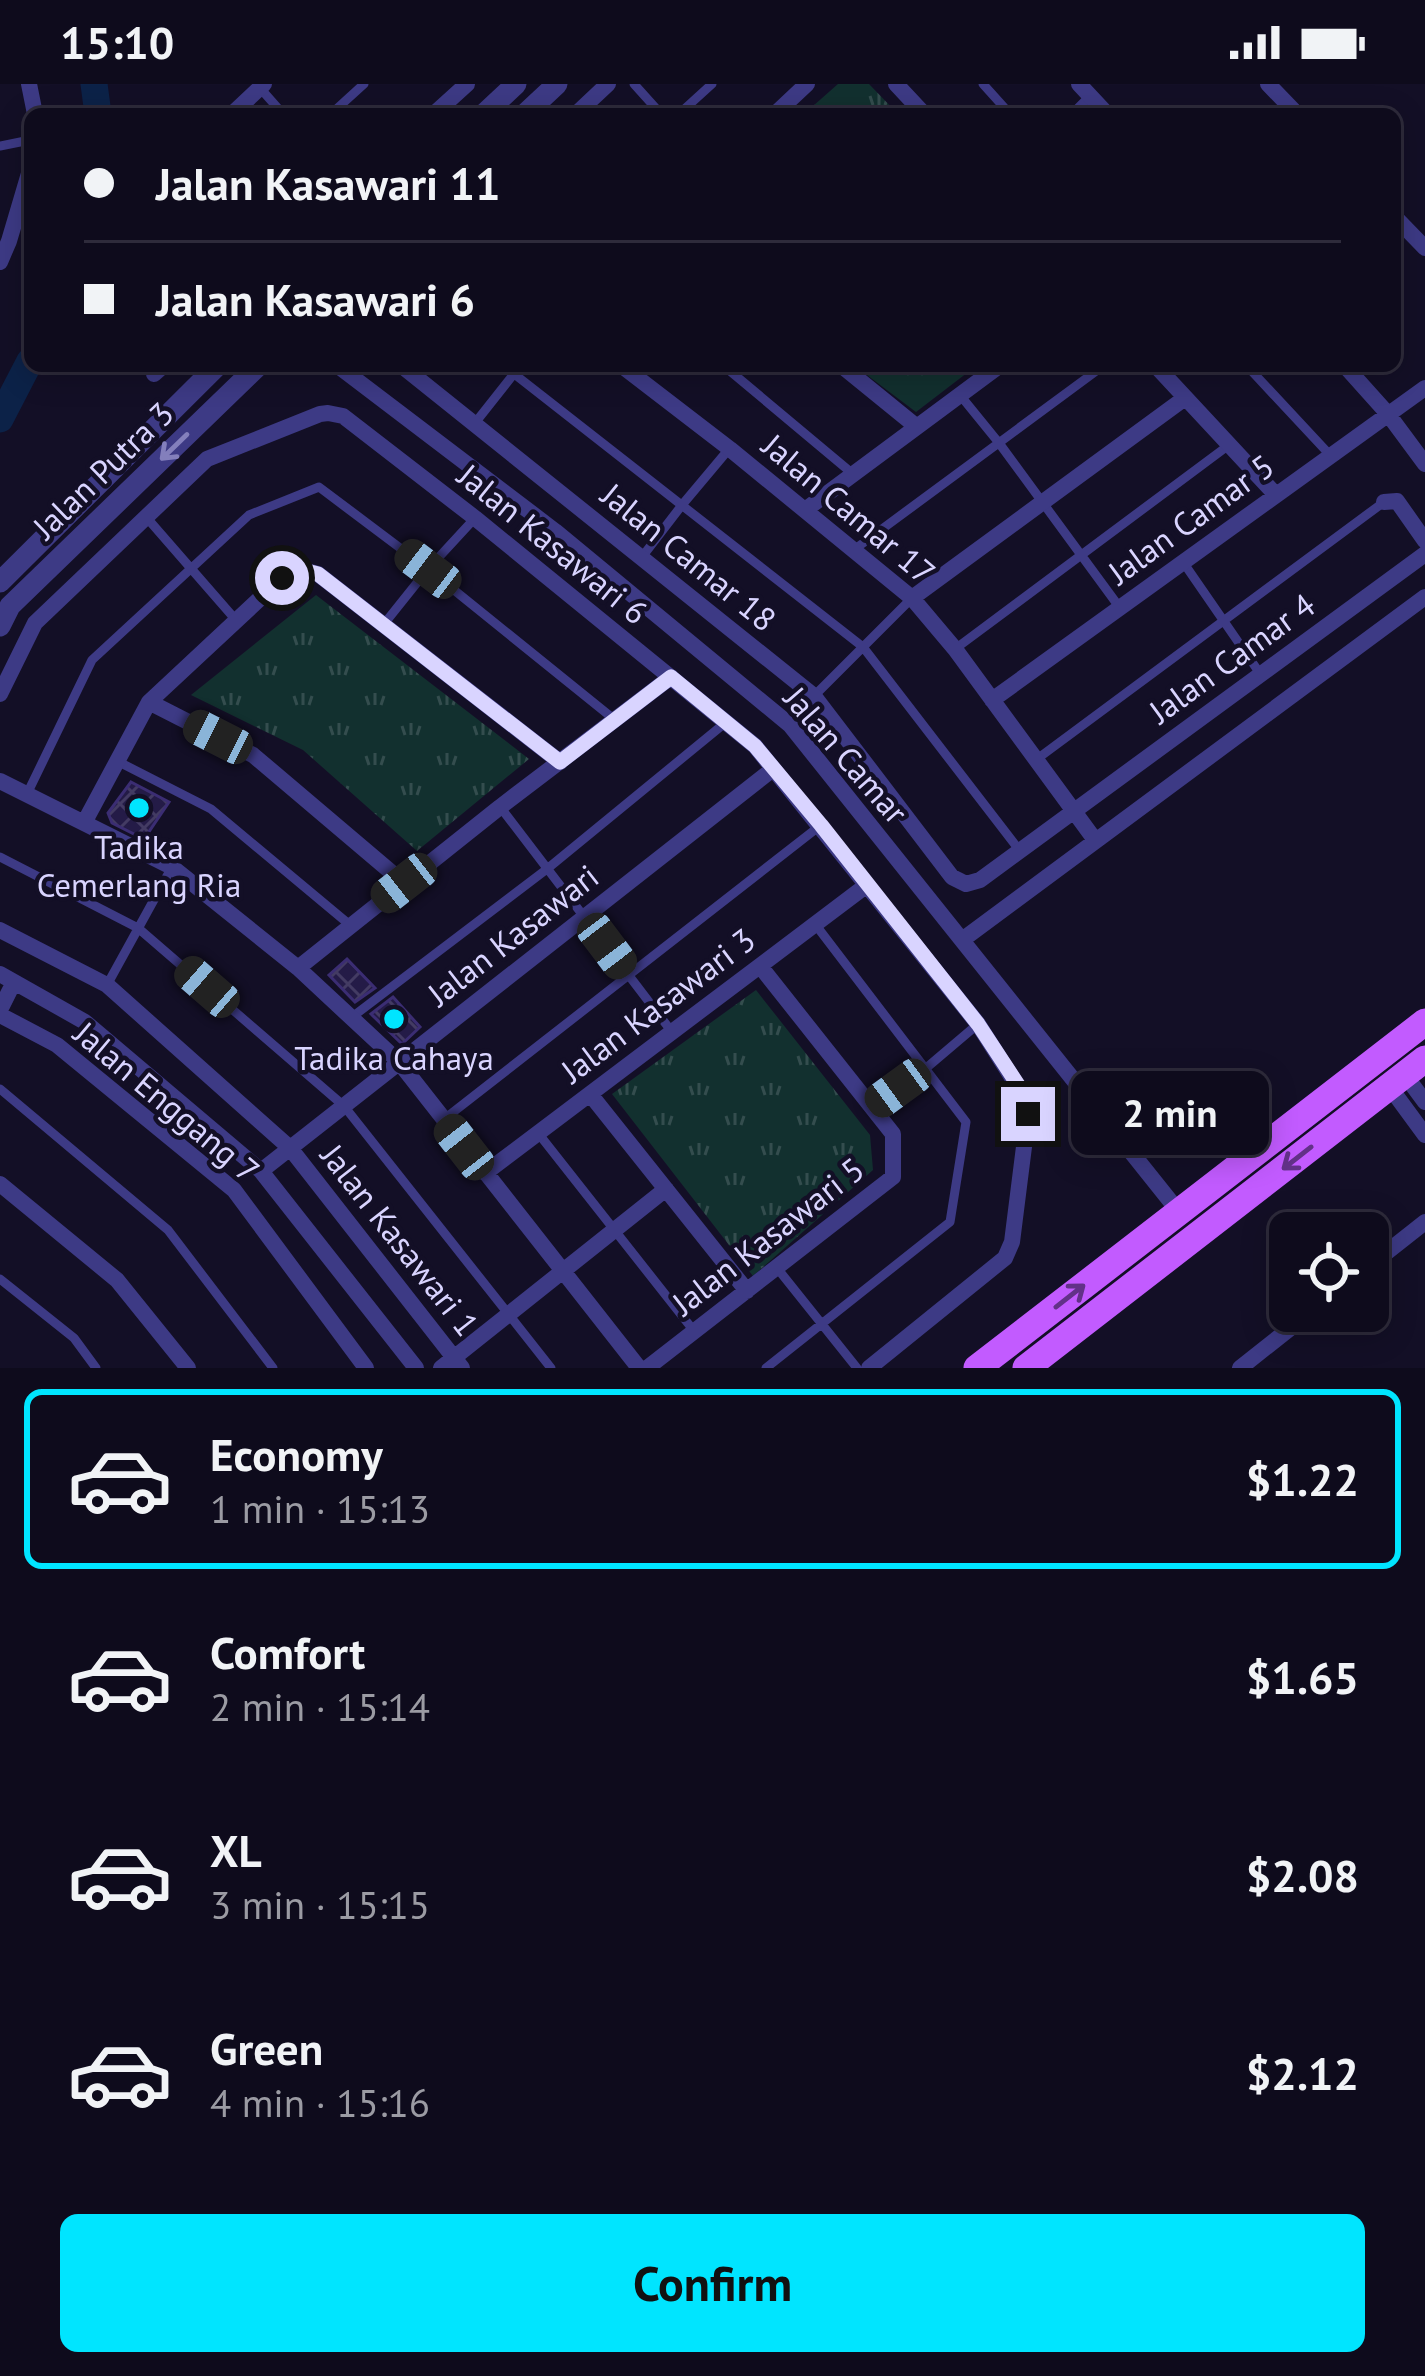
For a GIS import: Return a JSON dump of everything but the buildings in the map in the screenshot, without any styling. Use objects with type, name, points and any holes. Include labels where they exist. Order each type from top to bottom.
[{"type":"main road","points":[[977,1368],[1425,1022]]},
{"type":"main road","points":[[1026,1368],[1406,1073]]},
{"type":"street","points":[[440,108],[466,84]]},
{"type":"street","points":[[490,108],[516,84]]},
{"type":"street","points":[[531,108],[557,84]]},
{"type":"street","points":[[583,108],[608,84]]},
{"type":"street","points":[[781,108],[807,84]]},
{"type":"street","points":[[896,84],[918,108]]},
{"type":"street","points":[[1268,84],[1291,108]]},
{"type":"street","points":[[238,108],[262,86]]},
{"type":"street","points":[[0,262],[9,217],[24,183]]},
{"type":"street","name":"Jalan Putra 3","points":[[0,582],[211,372]]},
{"type":"street","name":"Jalan Putra 3","points":[[0,626],[10,606],[252,372]]},
{"type":"street","name":"Jalan Camar","points":[[346,372],[555,531],[790,725],[1179,1212]]},
{"type":"street","name":"Jalan Camar 18","points":[[410,372],[814,696],[958,881],[980,880],[1073,810]]},
{"type":"street","name":"Jalan Camar 17","points":[[630,372],[912,598],[1095,840]]},
{"type":"street","points":[[849,372],[917,427]]},
{"type":"street","points":[[805,510],[991,372]]},
{"type":"street","points":[[1161,372],[1276,495]]},
{"type":"street","points":[[1350,372],[1425,464]]},
{"type":"street","name":"Jalan Camar 5","points":[[992,700],[1425,388]]},
{"type":"street","points":[[912,598],[1185,398]]},
{"type":"street","name":"Jalan Kasawari 6","points":[[0,694],[35,623],[207,459],[328,413],[344,416],[755,746],[978,1024],[1024,1094],[1028,1107],[1010,1250],[999,1264],[869,1368]]},
{"type":"street","points":[[1384,502],[1397,501],[1425,541]]},
{"type":"street","name":"Jalan Camar 4","points":[[1073,810],[1425,554]]},
{"type":"street","points":[[84,823],[149,702],[235,619],[299,569],[318,574],[560,762]]},
{"type":"street","points":[[962,940],[1425,597]]},
{"type":"street","points":[[298,968],[671,677]]},
{"type":"street","points":[[149,702],[253,755],[404,883]]},
{"type":"street","name":"Jalan Kasawari","points":[[261,1172],[772,769]]},
{"type":"street","points":[[0,781],[172,867],[352,1017],[399,1061],[643,1368]]},
{"type":"street","name":"Jalan Kasawari 3","points":[[485,1174],[867,885]]},
{"type":"street","name":"Jalan Kasawari 1","points":[[0,930],[107,986],[290,1148],[452,1365]]},
{"type":"street","name":"Jalan Kasawari 5","points":[[643,1368],[893,1177],[892,1134],[760,965]]},
{"type":"street","points":[[0,1012],[7,978],[86,1022],[261,1172],[416,1368]]},
{"type":"street","name":"Jalan Enggang 7","points":[[0,1012],[57,1045],[234,1190],[362,1366]]},
{"type":"street","points":[[1406,1073],[1425,1102]]},
{"type":"street","points":[[1406,1073],[1425,1135]]},
{"type":"street","points":[[590,1094],[747,1291]]},
{"type":"street","points":[[0,1184],[117,1280],[188,1368]]},
{"type":"street","points":[[452,1365],[666,1189]]},
{"type":"street","points":[[1389,1250],[1425,1222]]},
{"type":"street","points":[[1240,1368],[1285,1332]]},
{"type":"lane","points":[[338,108],[364,84]]},
{"type":"lane","points":[[634,84],[656,108]]},
{"type":"lane","points":[[686,108],[712,84]]},
{"type":"lane","points":[[983,84],[1005,108]]},
{"type":"lane","points":[[475,424],[510,372]]},
{"type":"lane","points":[[516,372],[863,647],[1021,851]]},
{"type":"lane","points":[[731,372],[854,474]]},
{"type":"lane","points":[[855,549],[1095,372]]},
{"type":"lane","points":[[1253,372],[1330,455]]},
{"type":"lane","points":[[960,395],[1120,608]]},
{"type":"lane","points":[[955,649],[1229,445]]},
{"type":"lane","points":[[642,557],[730,448]]},
{"type":"lane","points":[[27,794],[92,660],[249,515],[319,488],[615,720]]},
{"type":"lane","points":[[1037,759],[1384,502]]},
{"type":"lane","points":[[147,518],[235,619]]},
{"type":"lane","points":[[384,624],[475,518]]},
{"type":"lane","points":[[1183,562],[1261,675]]},
{"type":"lane","points":[[814,696],[912,598]]},
{"type":"lane","points":[[352,1017],[547,868],[726,722]]},
{"type":"lane","points":[[117,761],[211,809],[350,926]]},
{"type":"lane","points":[[500,807],[673,1032]]},
{"type":"lane","points":[[443,1120],[821,825]]},
{"type":"lane","points":[[0,857],[138,928],[344,1106],[551,1368]]},
{"type":"lane","points":[[107,986],[172,867]]},
{"type":"lane","points":[[766,1368],[950,1222],[966,1122],[815,924]]},
{"type":"lane","points":[[872,1107],[978,1024]]},
{"type":"lane","points":[[0,1089],[168,1230],[273,1368]]},
{"type":"lane","points":[[538,1133],[694,1331]]},
{"type":"lane","points":[[777,1268],[857,1368]]},
{"type":"lane","points":[[0,1279],[74,1338],[96,1368]]},
{"type":"green space","points":[[838,84],[869,84],[892,108],[811,108]]},
{"type":"green space","points":[[863,372],[968,372],[916,412]]},
{"type":"green space","points":[[316,595],[529,759],[417,851],[303,750],[191,695]]},
{"type":"green space","points":[[756,990],[870,1135],[873,1170],[753,1276],[612,1094]]},
{"type":"waterway","points":[[94,84],[97,108]]},
{"type":"waterway","points":[[0,419],[24,372]]},
{"type":"place","name":"Tadika Cemerlang Ria","points":[[139,808]]},
{"type":"place","name":"Tadika Cahaya","points":[[394,1019]]},
{"type":"route","points":[[282,578],[299,569],[318,574],[560,762],[671,677],[755,746],[821,825],[978,1024],[1024,1094],[1028,1114]]}]
